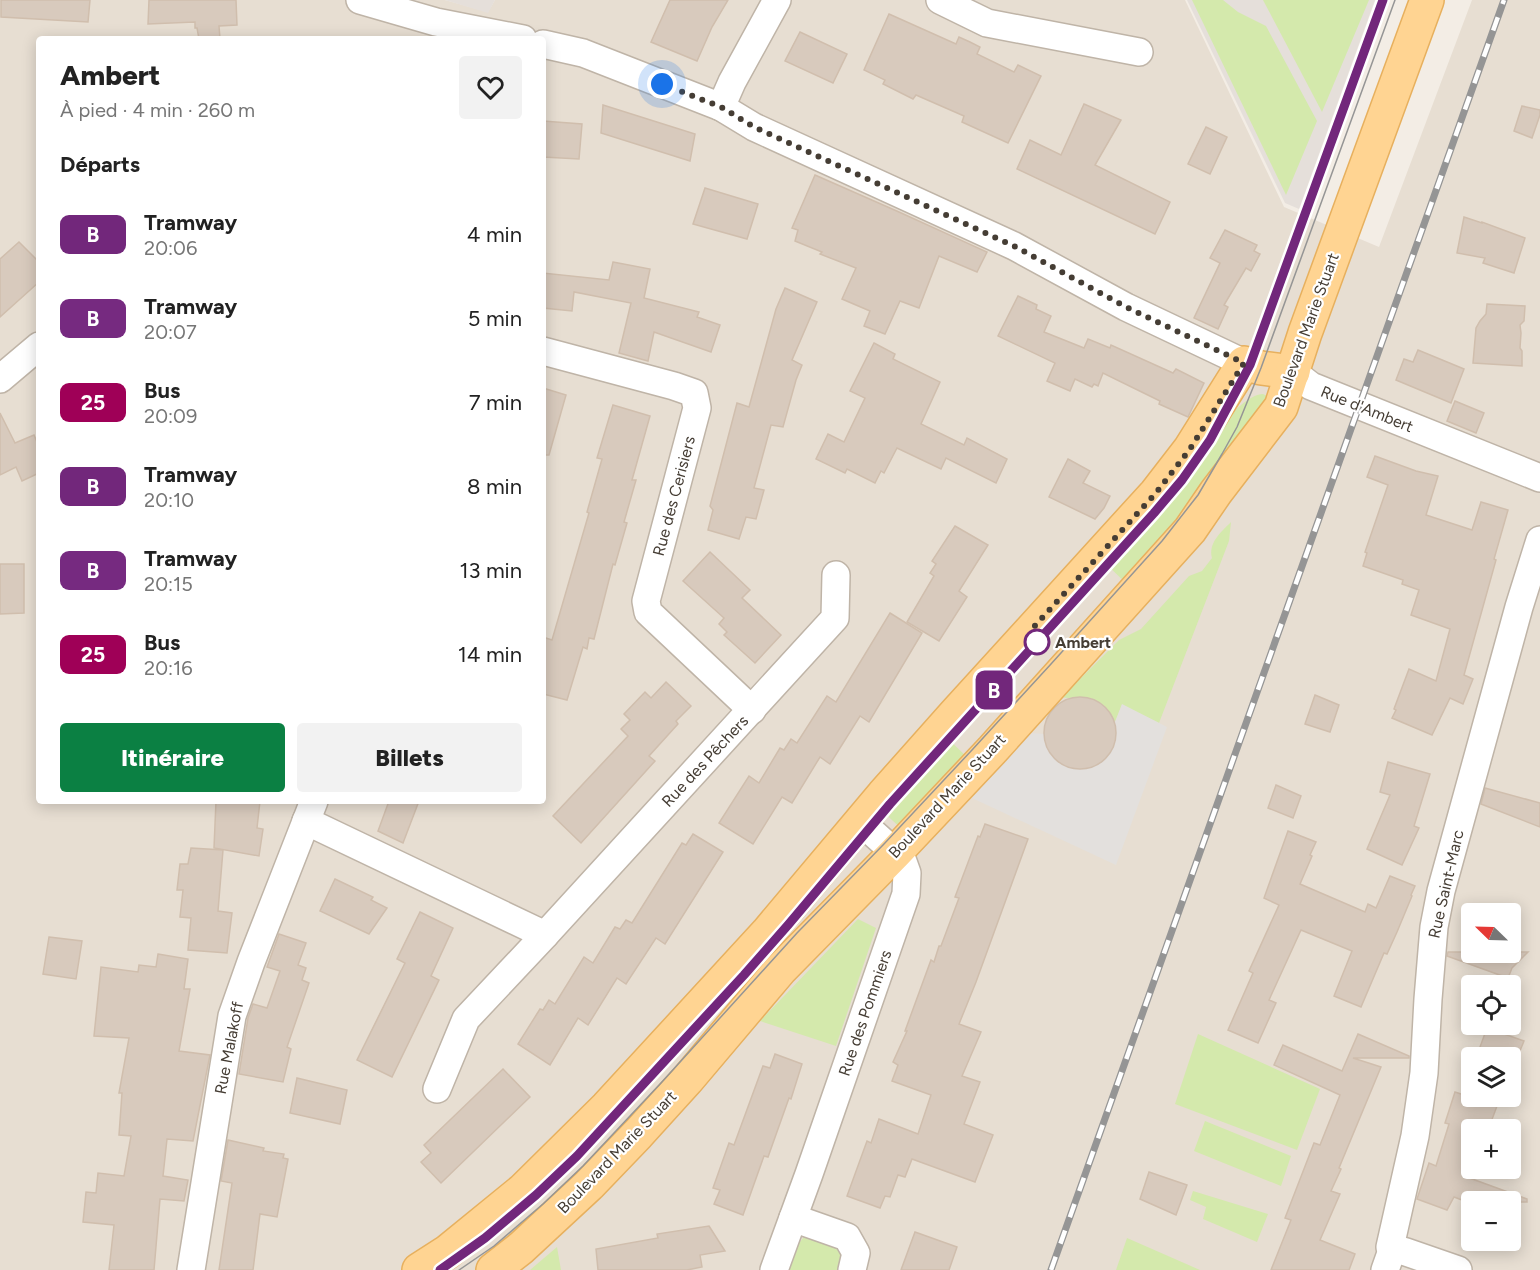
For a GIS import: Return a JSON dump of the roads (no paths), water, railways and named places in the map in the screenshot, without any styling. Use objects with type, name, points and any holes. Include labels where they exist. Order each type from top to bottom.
[{"type":"main road","name":"Boulevard Marie Stuart","points":[[493,1270],[521,1248],[589,1185],[638,1134],[780,970],[895,853],[993,748],[1190,530],[1281,407],[1305,333],[1427,0]]},
{"type":"main road","name":"Rue d'Ambert","points":[[1244,363],[1261,368],[1293,372]]},
{"type":"main road","points":[[419,1270],[447,1252],[523,1190],[607,1107],[767,933],[955,714],[1156,493],[1190,449],[1244,363]]},
{"type":"street","points":[[360,0],[435,30],[494,36]]},
{"type":"street","points":[[721,107],[732,82],[777,0]]},
{"type":"street","points":[[940,0],[987,23],[1139,52]]},
{"type":"street","name":"Rue d'Ambert","points":[[546,45],[583,53],[721,107],[754,127],[1014,246],[1126,307],[1244,363]]},
{"type":"street","points":[[0,379],[36,349]]},
{"type":"street","name":"Rue des Cerisiers","points":[[546,352],[694,393],[697,408],[646,600],[648,612],[752,710]]},
{"type":"street","name":"Rue d'Ambert","points":[[1293,372],[1311,387],[1540,478]]},
{"type":"street","name":"Rue Saint-Marc","points":[[1388,1262],[1415,1136],[1424,1073],[1434,927],[1441,891],[1519,607],[1540,540]]},
{"type":"street","name":"Rue des Pêchers","points":[[437,1089],[466,1019],[835,618],[836,575]]},
{"type":"street","points":[[310,811],[545,935]]},
{"type":"street","name":"Rue Malakoff","points":[[191,1270],[232,1016],[310,811]]},
{"type":"street","name":"Rue des Pommiers","points":[[774,1270],[906,894],[907,873],[902,859],[861,822]]},
{"type":"street","points":[[793,1218],[847,1237],[856,1253],[852,1270]]},
{"type":"street","points":[[1388,1262],[1399,1250],[1458,1270]]},
{"type":"tram line","points":[[440,1270],[485,1238],[536,1195],[577,1156],[788,925],[890,804],[1182,480],[1210,440],[1250,365],[1383,0]]},
{"type":"tram line","name":"B","points":[[440,1270],[485,1238],[536,1195],[577,1156],[744,975],[890,804],[1182,480],[1210,440],[1250,365],[1383,0]]},
{"type":"tram line","points":[[459,1270],[494,1246],[583,1166],[797,933],[884,844],[1051,664],[1162,541],[1198,495],[1237,427],[1261,368],[1395,0]]},
{"type":"railway","points":[[1051,1270],[1504,0]]},
{"type":"place","name":"Ambert","points":[[1037,642]]}]
